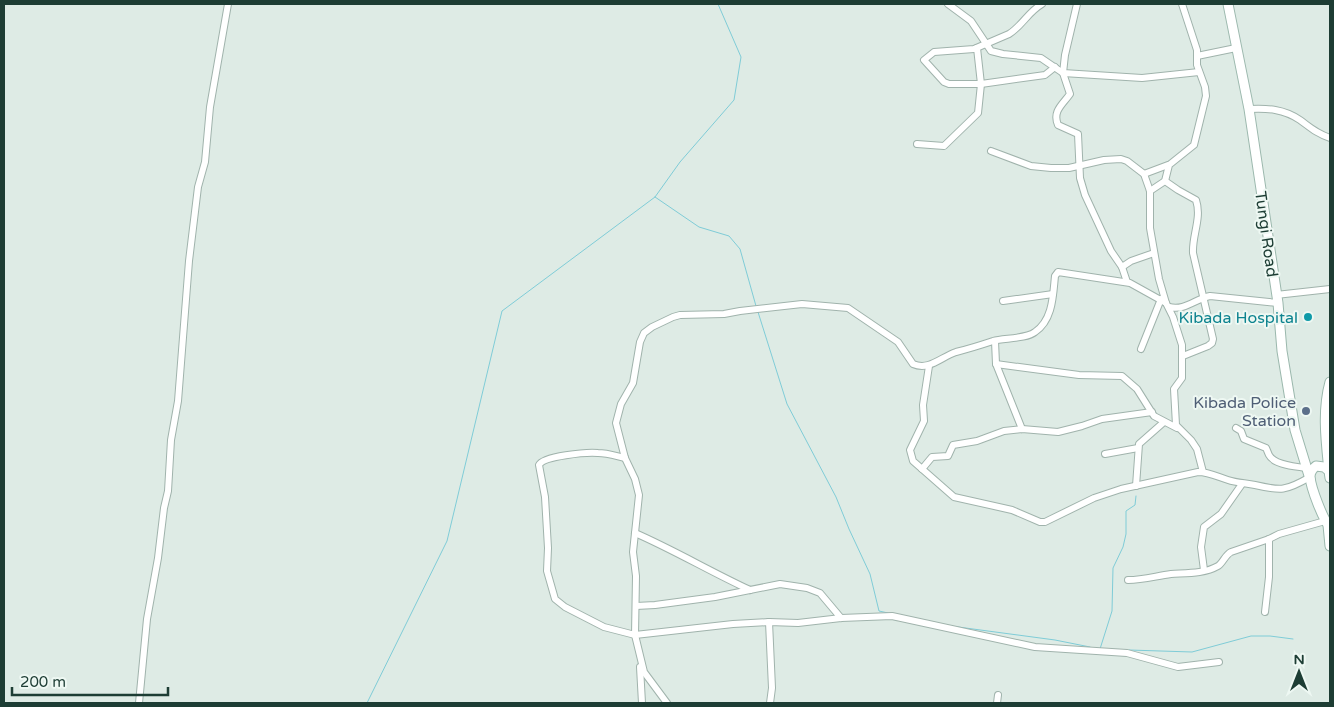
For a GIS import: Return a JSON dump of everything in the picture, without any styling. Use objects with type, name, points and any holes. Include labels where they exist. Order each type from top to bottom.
[{"type":"main road","name":"Tungi Road","points":[[1228,4],[1249,109],[1277,299],[1282,351],[1295,430],[1328,524],[1330,546]]},
{"type":"main road","points":[[1330,382],[1324,414],[1330,474]]},
{"type":"main road","points":[[1310,471],[1321,462],[1327,451]]},
{"type":"main road","points":[[1310,471],[1324,467],[1330,474]]},
{"type":"street","points":[[139,703],[147,618],[168,491],[171,440],[178,401],[189,261],[198,187],[205,162],[210,107],[228,4]]},
{"type":"street","points":[[948,4],[971,21],[991,51],[1040,58],[1063,73],[1142,78],[1199,72]]},
{"type":"street","points":[[1042,4],[1032,10],[1012,33],[977,48],[937,51],[924,60],[947,84],[981,84],[1045,75],[1056,67]]},
{"type":"street","points":[[1077,4],[1065,54],[1063,73],[1070,94],[1059,105],[1056,121],[1058,125],[1078,134],[1080,178],[1085,196],[1111,251],[1122,267],[1127,282]]},
{"type":"street","points":[[1144,174],[1169,165],[1194,146],[1197,137],[1206,96],[1205,86],[1199,72],[1197,56],[1182,4]]},
{"type":"street","points":[[917,144],[944,146],[976,116],[980,108],[981,84],[977,48]]},
{"type":"street","points":[[1197,56],[1236,48]]},
{"type":"street","points":[[1249,109],[1271,108],[1284,112],[1299,119],[1318,134],[1330,138]]},
{"type":"street","points":[[991,152],[1031,166],[1050,168],[1080,166],[1100,161],[1121,159],[1127,161],[1144,174],[1150,191],[1150,228],[1154,253],[1165,303],[1178,330],[1183,356],[1182,378],[1174,389],[1175,422],[1177,428]]},
{"type":"street","points":[[1150,191],[1165,181],[1169,165]]},
{"type":"street","points":[[1165,181],[1196,200],[1198,205],[1193,253],[1213,341],[1208,346],[1183,356]]},
{"type":"street","points":[[1122,267],[1131,261],[1154,253]]},
{"type":"street","points":[[642,703],[639,656],[635,635],[636,576],[632,552],[639,495],[635,479],[625,458],[617,428],[617,416],[621,404],[633,383],[640,342],[644,333],[649,329],[673,317],[724,314],[802,304],[848,308],[898,342],[913,364],[929,366],[945,356],[995,341],[1036,332],[1047,319],[1055,276],[1058,272],[1127,282],[1165,303],[1183,308],[1204,298],[1214,296],[1277,299],[1330,289]]},
{"type":"street","points":[[1004,300],[1053,294]]},
{"type":"street","points":[[1141,349],[1165,303]]},
{"type":"street","points":[[995,341],[996,364],[1022,429]]},
{"type":"street","points":[[996,364],[1079,375],[1122,376],[1137,389],[1152,412],[1164,422],[1177,428],[1191,440],[1197,448],[1203,472]]},
{"type":"street","points":[[929,366],[923,405],[924,421],[910,450],[913,461],[954,497],[1012,510],[1040,522],[1045,522],[1094,498],[1136,486],[1203,472],[1242,484],[1280,490],[1296,486],[1310,471],[1281,463],[1271,457],[1266,448],[1244,439],[1241,431],[1236,428]]},
{"type":"street","points":[[922,469],[932,457],[948,456],[953,445],[978,440],[999,432],[1022,429],[1058,432],[1102,419],[1152,412]]},
{"type":"street","points":[[1136,486],[1138,448],[1142,440],[1164,422]]},
{"type":"street","points":[[1105,454],[1138,448]]},
{"type":"street","points":[[625,458],[596,453],[577,454],[543,460],[539,465],[545,497],[548,548],[547,571],[555,599],[565,607],[592,619],[602,626],[635,635],[732,624],[798,623],[841,618],[892,616],[1035,647],[1127,653],[1178,667],[1219,662]]},
{"type":"street","points":[[1204,570],[1201,543],[1204,527],[1221,514],[1242,484]]},
{"type":"street","points":[[1128,580],[1194,573],[1219,566],[1226,554],[1231,552],[1269,540],[1279,534],[1328,524]]},
{"type":"street","points":[[635,533],[750,590]]},
{"type":"street","points":[[1265,612],[1269,540]]},
{"type":"street","points":[[636,606],[715,597],[780,584],[807,588],[820,594],[841,618]]},
{"type":"street","points":[[769,622],[772,688],[770,703]]},
{"type":"street","points":[[639,656],[646,676],[667,703]]},
{"type":"street","points":[[997,703],[998,695]]},
{"type":"waterway","points":[[367,703],[447,541],[502,311],[655,197],[680,162],[734,100],[741,57],[718,4]]},
{"type":"waterway","points":[[655,197],[699,227],[729,236],[740,249],[756,306]]},
{"type":"waterway","points":[[758,312],[787,404],[836,497],[870,574],[879,611],[888,613]]},
{"type":"waterway","points":[[1100,649],[1112,611],[1113,568],[1123,547],[1126,534],[1126,511],[1135,505],[1136,496]]},
{"type":"waterway","points":[[958,627],[1055,640],[1090,647]]},
{"type":"waterway","points":[[1129,650],[1192,652],[1251,636],[1293,639]]},
{"type":"place","name":"Kibada Hospital","points":[[1308,317]]},
{"type":"place","name":"Kibada Police Station","points":[[1306,411]]}]
